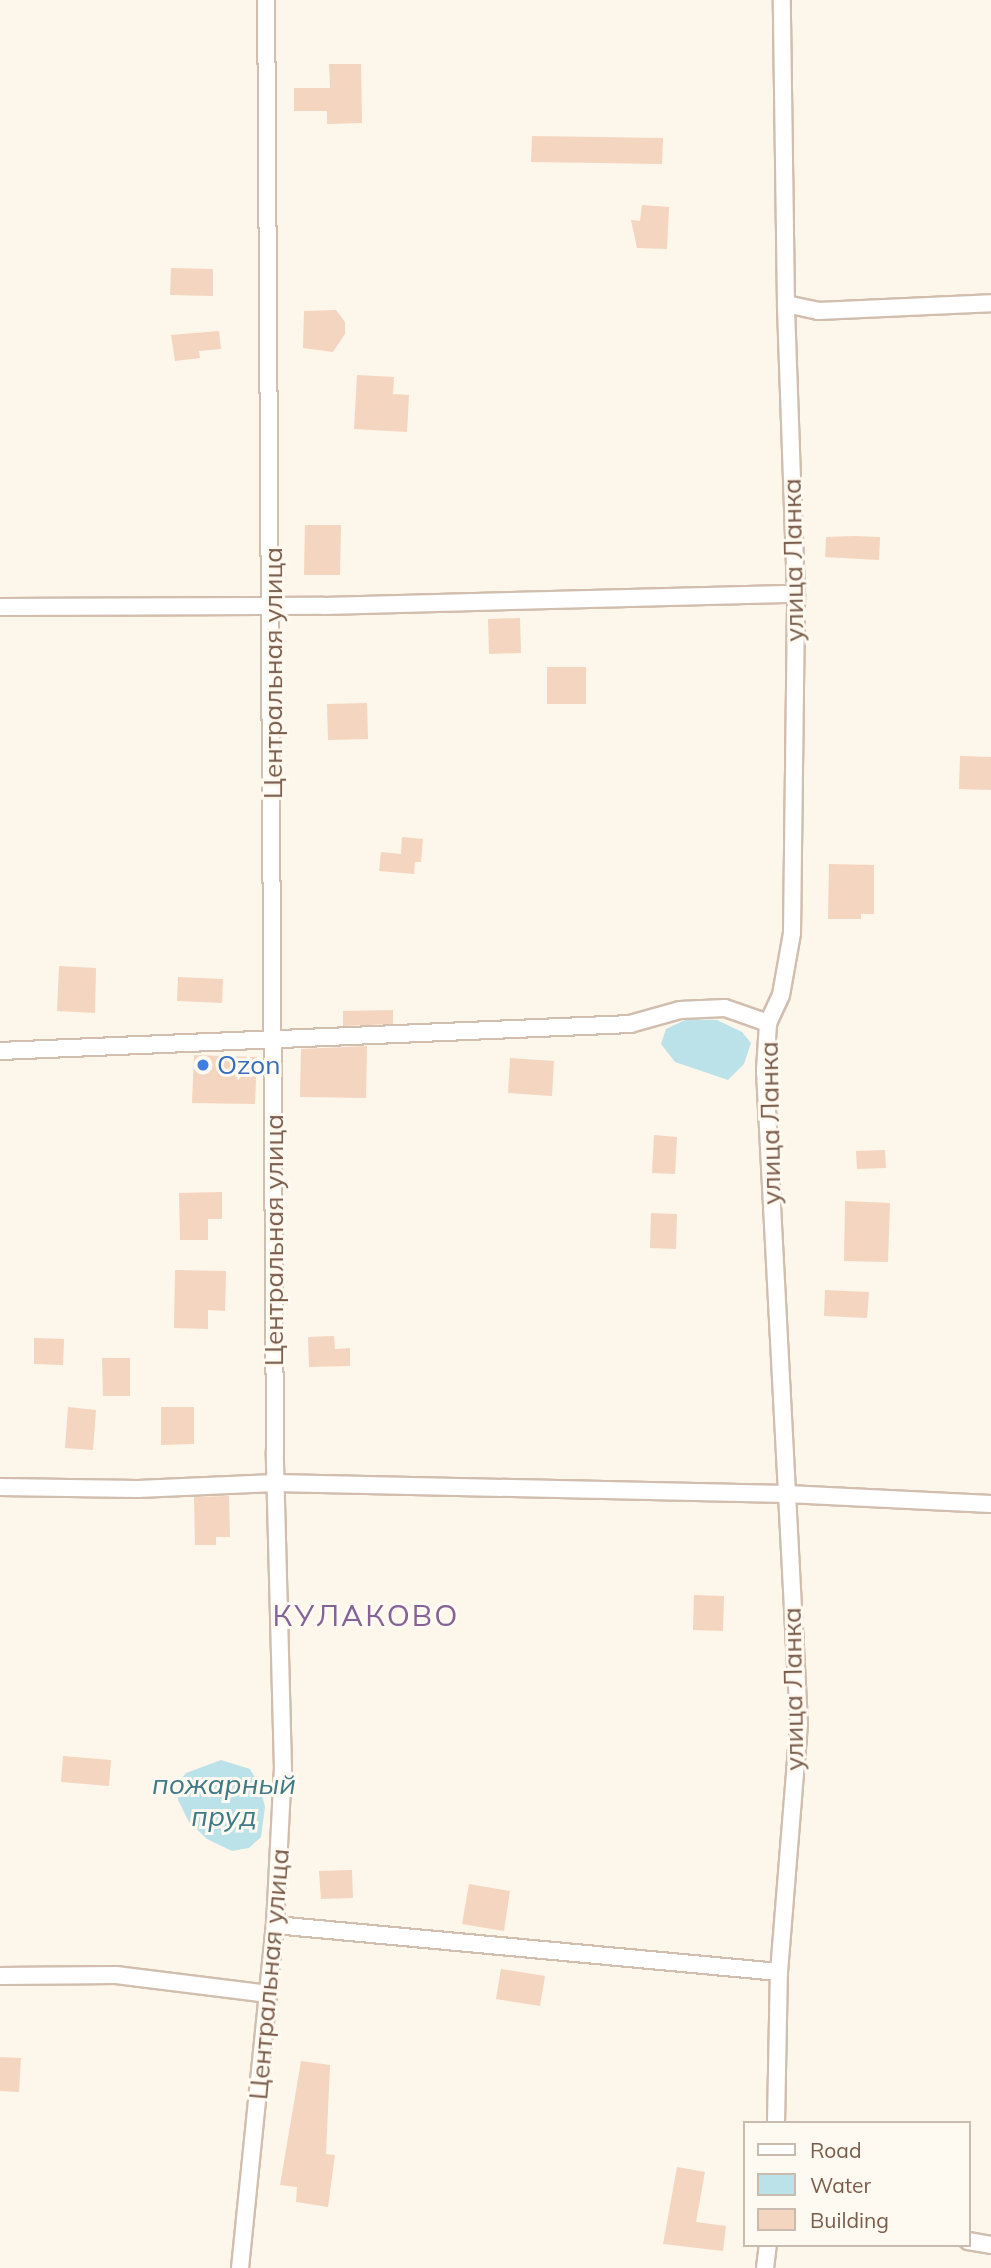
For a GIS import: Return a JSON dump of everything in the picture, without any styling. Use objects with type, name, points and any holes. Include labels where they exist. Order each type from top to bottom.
[{"type":"street","name":"Центральная улица","points":[[240,2268],[275,1925],[283,1769],[275,1483],[273,606],[266,0]]},
{"type":"street","name":"улица Ланка","points":[[776,2121],[779,1972],[799,1724],[765,1070],[768,1023],[781,995],[792,933],[796,594],[786,304],[782,0]]},
{"type":"street","points":[[786,304],[818,311],[991,303]]},
{"type":"street","points":[[0,607],[273,606],[796,594]]},
{"type":"street","points":[[0,1051],[630,1024],[680,1010],[724,1008],[768,1023]]},
{"type":"street","points":[[0,1487],[138,1489],[275,1483],[786,1494],[991,1504]]},
{"type":"street","points":[[275,1925],[779,1972]]},
{"type":"street","points":[[0,1976],[116,1975],[269,1994]]},
{"type":"street","points":[[970,2241],[991,2245]]},
{"type":"street","points":[[765,2268],[768,2247]]},
{"type":"water","points":[[687,1019],[717,1020],[742,1032],[751,1043],[744,1064],[728,1080],[675,1062],[661,1044],[666,1029]]},
{"type":"water","name":"пожарный пруд","points":[[221,1760],[250,1769],[260,1786],[265,1807],[261,1837],[249,1848],[232,1851],[207,1839],[189,1822],[178,1800],[178,1782],[186,1773]]},
{"type":"building","points":[[329,64],[361,64],[362,123],[327,124],[327,111],[294,111],[294,88],[330,88]]},
{"type":"building","points":[[532,136],[663,138],[662,164],[531,162]]},
{"type":"building","points":[[642,205],[669,207],[667,249],[637,248],[631,220],[640,221]]},
{"type":"building","points":[[171,268],[213,269],[213,296],[170,295]]},
{"type":"building","points":[[336,310],[345,322],[345,334],[333,352],[303,348],[304,311]]},
{"type":"building","points":[[219,331],[221,349],[199,351],[200,358],[175,361],[171,335]]},
{"type":"building","points":[[357,375],[394,377],[393,394],[409,395],[407,432],[354,429]]},
{"type":"building","points":[[305,525],[341,525],[340,575],[304,575]]},
{"type":"building","points":[[826,537],[880,537],[879,560],[825,557]]},
{"type":"building","points":[[520,618],[521,653],[489,654],[488,619]]},
{"type":"building","points":[[547,667],[586,667],[586,704],[547,704]]},
{"type":"building","points":[[367,703],[368,739],[328,740],[327,704]]},
{"type":"building","points":[[960,756],[991,757],[991,790],[959,789]]},
{"type":"building","points":[[402,837],[423,839],[421,862],[415,862],[414,874],[379,871],[381,852],[401,854]]},
{"type":"building","points":[[829,864],[874,865],[874,914],[861,914],[861,919],[828,919]]},
{"type":"building","points":[[59,966],[96,968],[95,1013],[57,1011]]},
{"type":"building","points":[[178,977],[223,979],[222,1003],[177,1001]]},
{"type":"building","points":[[393,1010],[393,1024],[343,1026],[343,1011]]},
{"type":"building","points":[[367,1046],[366,1098],[300,1097],[301,1049]]},
{"type":"building","points":[[194,1055],[257,1057],[255,1104],[192,1103]]},
{"type":"building","points":[[510,1058],[554,1061],[552,1096],[508,1093]]},
{"type":"building","points":[[654,1135],[677,1137],[675,1174],[652,1173]]},
{"type":"building","points":[[885,1150],[886,1168],[857,1169],[856,1151]]},
{"type":"building","points":[[222,1192],[222,1219],[208,1219],[208,1240],[180,1240],[179,1193]]},
{"type":"building","points":[[845,1201],[890,1203],[888,1262],[844,1261]]},
{"type":"building","points":[[651,1213],[677,1214],[676,1249],[650,1248]]},
{"type":"building","points":[[175,1270],[226,1271],[225,1311],[208,1310],[208,1329],[174,1328]]},
{"type":"building","points":[[825,1290],[869,1292],[867,1318],[824,1316]]},
{"type":"building","points":[[334,1336],[335,1349],[350,1348],[350,1366],[309,1367],[308,1337]]},
{"type":"building","points":[[34,1338],[64,1339],[63,1365],[34,1364]]},
{"type":"building","points":[[102,1358],[130,1358],[130,1396],[103,1396]]},
{"type":"building","points":[[68,1407],[96,1410],[93,1450],[65,1448]]},
{"type":"building","points":[[161,1407],[194,1407],[194,1444],[161,1445]]},
{"type":"building","points":[[229,1496],[230,1537],[216,1537],[216,1545],[195,1545],[194,1497]]},
{"type":"building","points":[[694,1595],[724,1596],[723,1631],[693,1630]]},
{"type":"building","points":[[63,1756],[111,1760],[109,1786],[61,1782]]},
{"type":"building","points":[[352,1870],[353,1898],[321,1899],[319,1871]]},
{"type":"building","points":[[469,1884],[510,1891],[504,1931],[462,1924]]},
{"type":"building","points":[[501,1969],[545,1976],[540,2006],[496,1999]]},
{"type":"building","points":[[0,2057],[21,2058],[19,2092],[0,2091]]},
{"type":"building","points":[[301,2061],[330,2065],[326,2154],[335,2155],[328,2207],[296,2202],[297,2187],[280,2185]]},
{"type":"building","points":[[677,2167],[705,2172],[696,2222],[726,2226],[723,2251],[663,2244]]},
{"type":"place","name":"Ozon","points":[[203,1065]]},
{"type":"district","name":"КУЛАКОВО","points":[[366,1615]]}]
